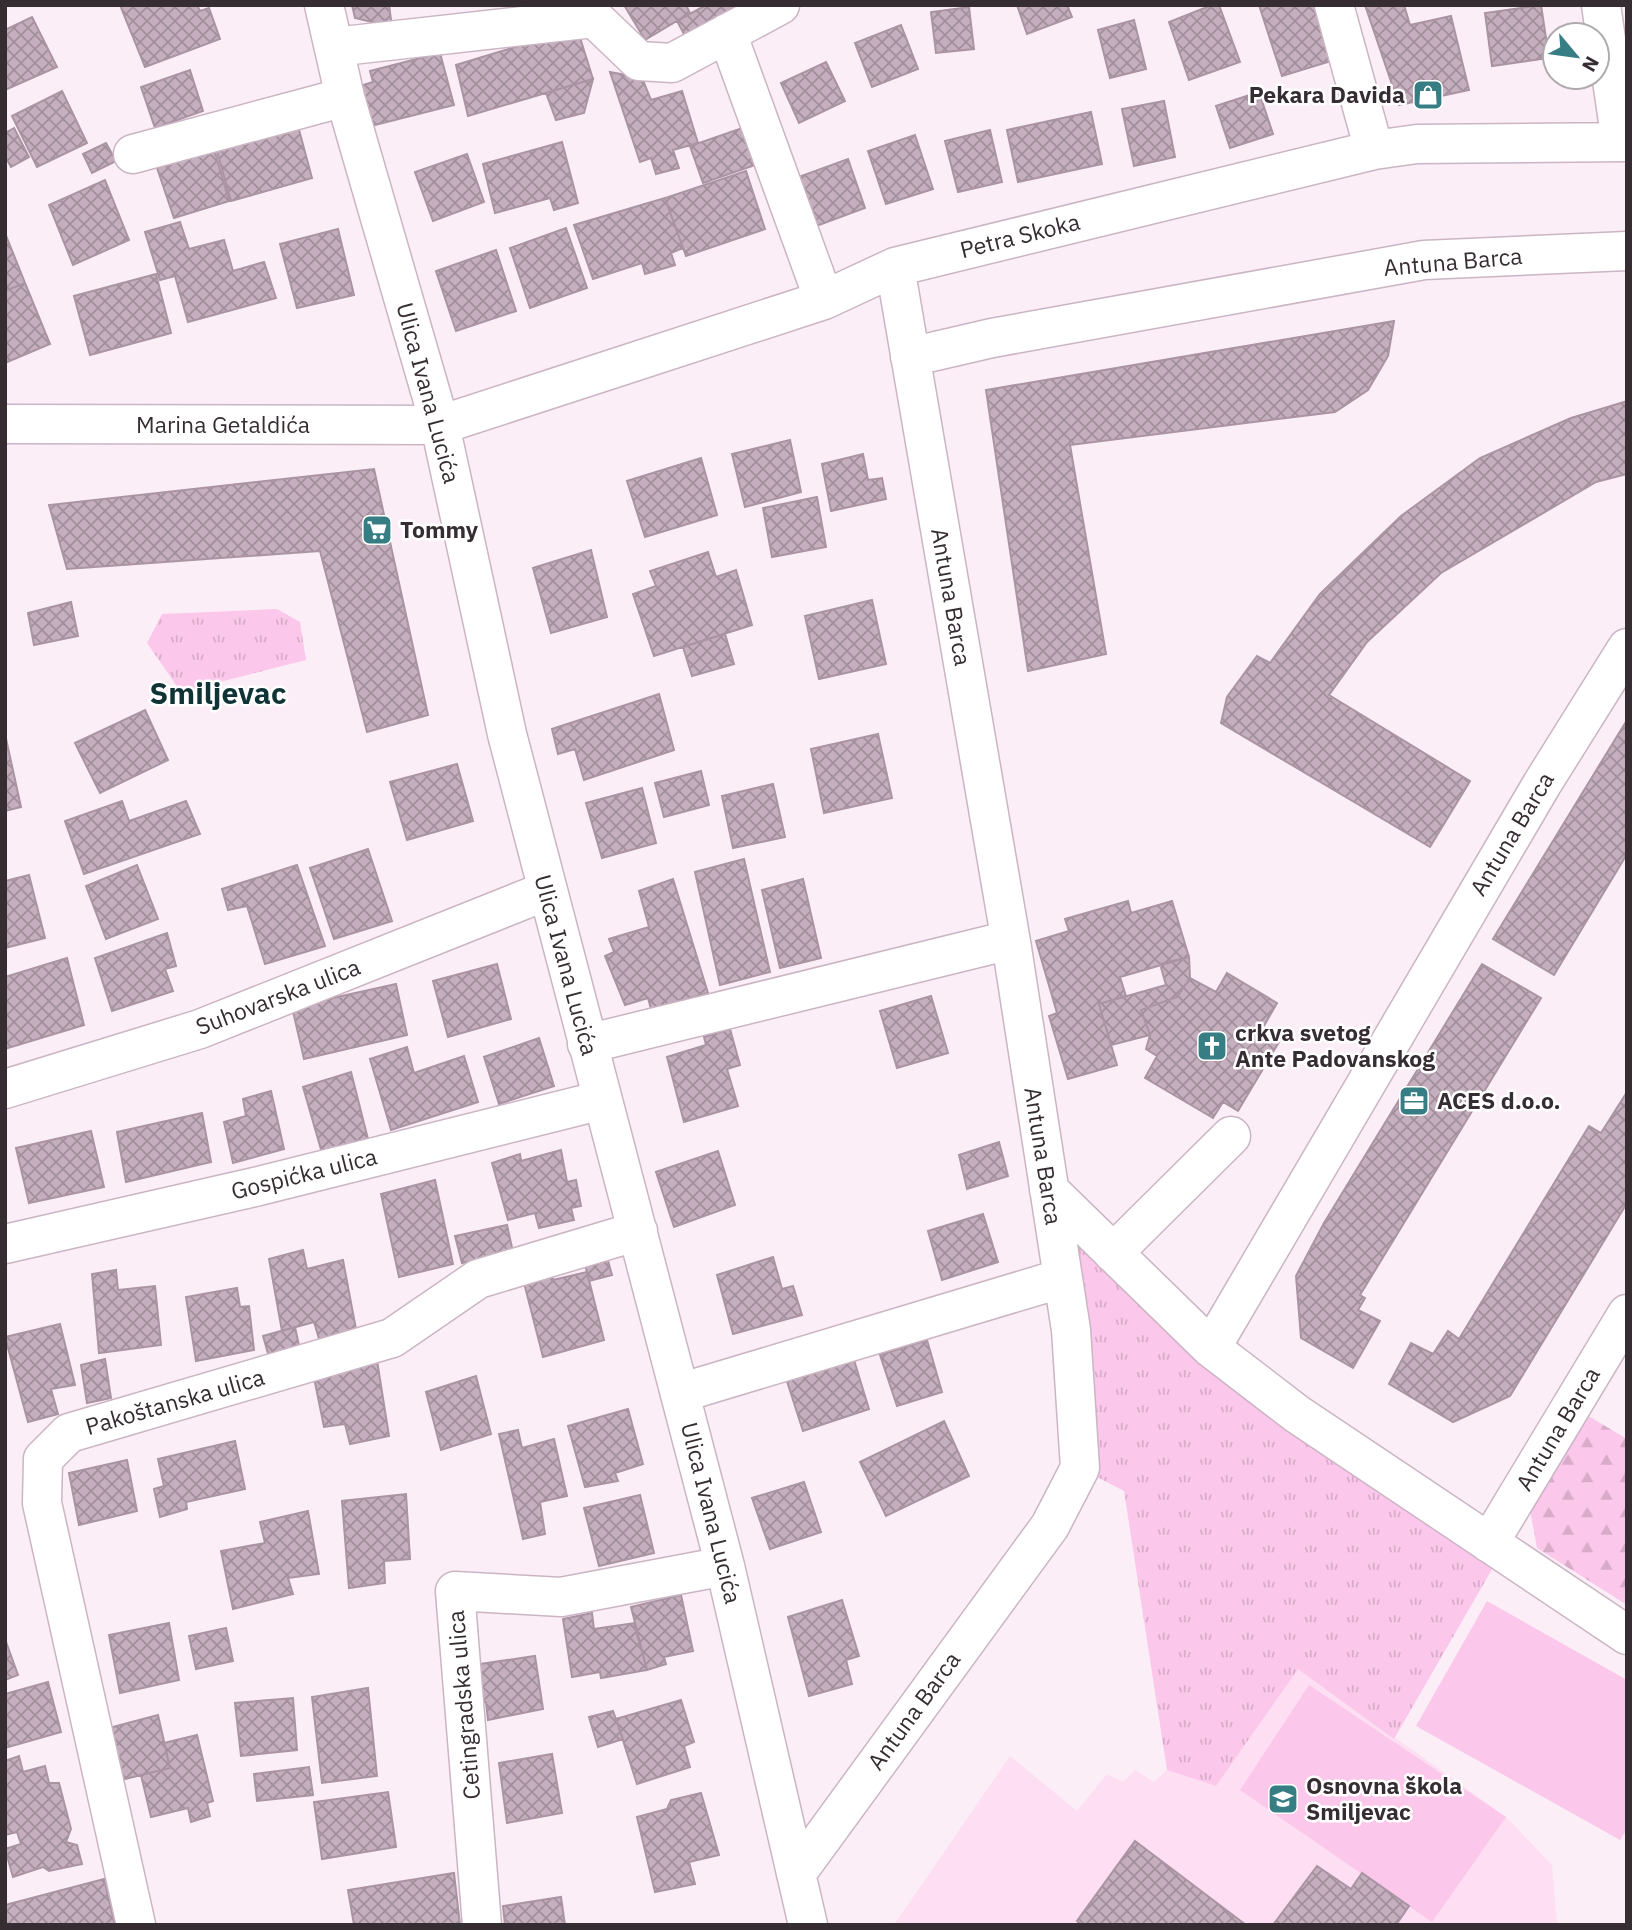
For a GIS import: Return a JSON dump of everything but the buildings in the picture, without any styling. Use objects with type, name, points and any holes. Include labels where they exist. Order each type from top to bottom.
[{"type":"street","name":"Ulica Ivana Lucića","points":[[324,5],[345,97],[440,425],[507,734],[725,1566],[808,1925]]},
{"type":"street","points":[[334,47],[594,18],[639,61],[672,63],[780,5]]},
{"type":"street","points":[[1334,5],[1374,150]]},
{"type":"street","points":[[1601,5],[1625,142]]},
{"type":"street","points":[[727,33],[824,300]]},
{"type":"street","points":[[133,155],[345,97]]},
{"type":"street","name":"Petra Skoka","points":[[440,425],[824,300],[895,267],[1374,150],[1417,144],[1625,142]]},
{"type":"street","name":"Antuna Barca","points":[[910,357],[992,338],[1424,260],[1627,251]]},
{"type":"street","name":"Antuna Barca","points":[[796,1874],[1050,1526],[1080,1468],[1071,1330],[1063,1278],[1010,940],[895,267]]},
{"type":"street","name":"Marina Getaldića","points":[[5,424],[440,425]]},
{"type":"street","name":"Antuna Barca","points":[[1211,1348],[1542,784],[1627,648]]},
{"type":"street","name":"Suhovarska ulica","points":[[5,1089],[200,1029],[546,891]]},
{"type":"street","points":[[587,1044],[1010,940]]},
{"type":"street","name":"Gospićka ulica","points":[[5,1244],[272,1182],[602,1100]]},
{"type":"street","points":[[1113,1253],[1231,1136]]},
{"type":"street","points":[[1049,1190],[1211,1348],[1297,1414],[1627,1635]]},
{"type":"street","name":"Pakoštanska ulica","points":[[136,1925],[42,1503],[43,1460],[69,1433],[392,1338],[478,1279],[638,1231]]},
{"type":"street","points":[[680,1392],[1063,1278]]},
{"type":"street","name":"Antuna Barca","points":[[1489,1543],[1627,1314]]},
{"type":"street","name":"Cetingradska ulica","points":[[482,1925],[454,1591],[561,1597],[725,1566]]},
{"type":"shaded area","name":"Osnovna škola Smiljevac","points":[[1298,1668],[1506,1817],[1552,1865],[1557,1925],[894,1925],[1010,1756],[1077,1811],[1107,1774],[1123,1782],[1135,1770],[1154,1782],[1167,1770],[1216,1786]]},
{"type":"green space","points":[[277,609],[300,622],[306,660],[181,692],[147,643],[162,614]]},
{"type":"green space","points":[[1049,1190],[1211,1348],[1502,1552],[1394,1739],[1298,1669],[1216,1786],[1167,1770],[1124,1491],[1080,1468]]},
{"type":"green space","points":[[1580,1411],[1627,1439],[1627,1605],[1537,1548],[1528,1499]]},
{"type":"green space","points":[[1487,1601],[1627,1680],[1627,1829],[1620,1840],[1416,1726]]},
{"type":"green space","points":[[1309,1685],[1506,1817],[1432,1922],[1240,1790]]},
{"type":"place","name":"Pekara Davida","points":[[1428,95]]},
{"type":"place","name":"Tommy","points":[[377,530]]},
{"type":"place","name":"crkva svetog Ante Padovanskog","points":[[1212,1046]]},
{"type":"place","name":"ACES d.o.o.","points":[[1414,1101]]},
{"type":"place","name":"Osnovna škola Smiljevac","points":[[1283,1799]]},
{"type":"district","name":"Smiljevac","points":[[218,694]]}]
